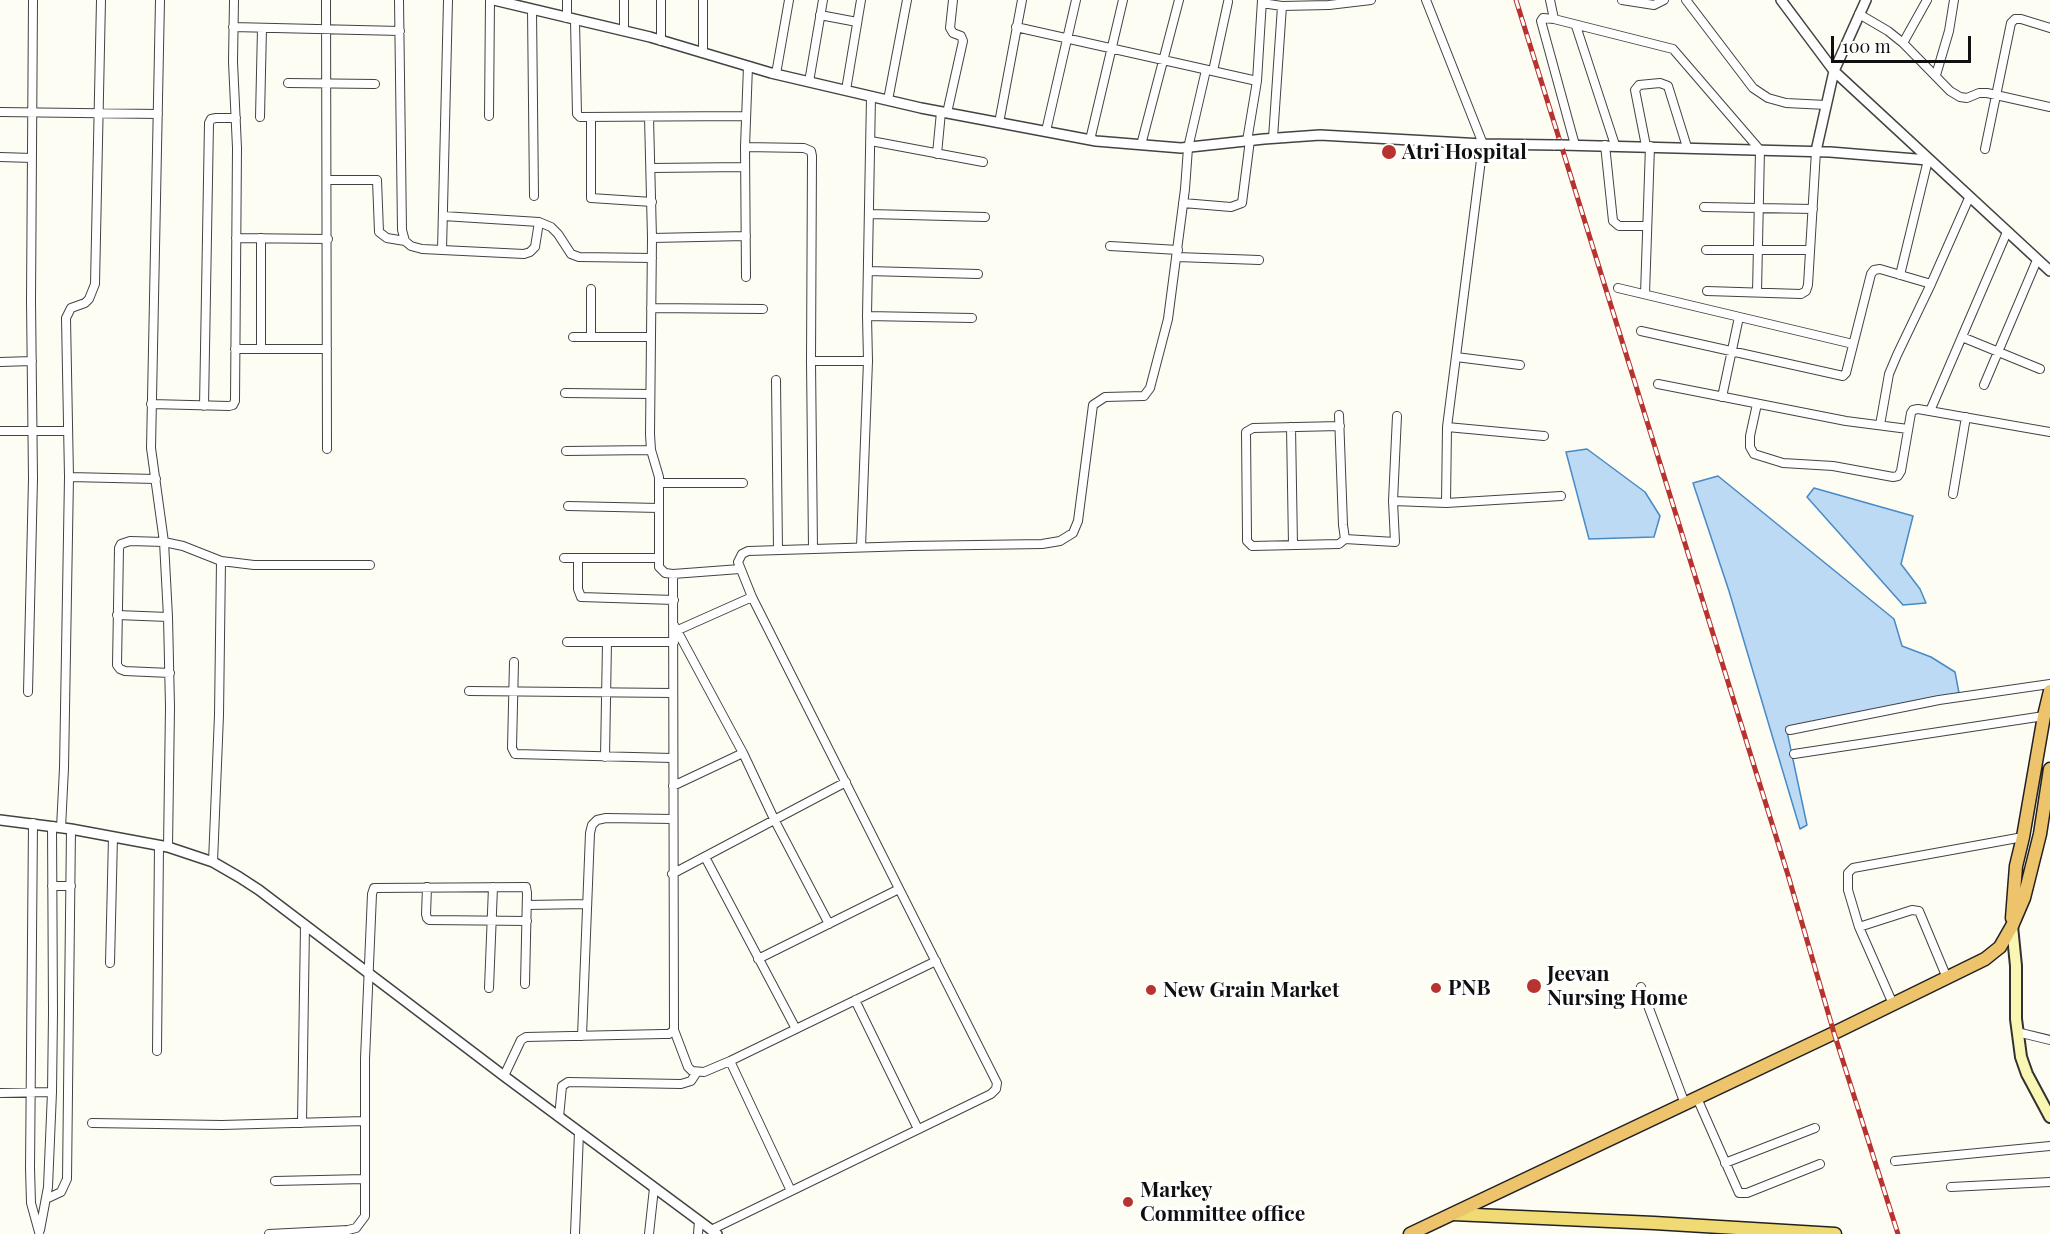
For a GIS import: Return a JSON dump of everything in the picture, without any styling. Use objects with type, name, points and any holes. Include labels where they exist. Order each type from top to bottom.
[{"type":"highway","points":[[2012,926],[2012,895],[2016,866],[2050,691]]},
{"type":"highway","points":[[1410,1234],[1985,959],[2000,947],[2024,897],[2045,834],[2050,769]]},
{"type":"main road","points":[[2012,926],[2016,966],[2017,1032],[2027,1074],[2049,1113]]},
{"type":"main road","points":[[1453,1214],[1835,1234]]},
{"type":"street","points":[[28,692],[32,432],[33,0]]},
{"type":"street","points":[[39,1233],[48,1187],[53,1013],[52,886],[65,750],[69,477],[66,318],[71,308],[89,299],[95,284],[101,0]]},
{"type":"street","points":[[156,1051],[170,673],[164,542],[151,448],[160,0]]},
{"type":"street","points":[[151,404],[233,405],[235,401],[234,0]]},
{"type":"street","points":[[326,0],[327,448]]},
{"type":"street","points":[[399,0],[402,230],[405,241]]},
{"type":"street","points":[[442,250],[448,0]]},
{"type":"street","points":[[489,116],[495,0],[624,31],[809,82],[944,112],[1090,140],[1188,148],[1249,140],[1320,135],[1483,144],[1816,151],[1928,160]]},
{"type":"street","points":[[567,0],[571,19],[577,114],[580,117],[746,116]]},
{"type":"street","points":[[624,0],[624,31]]},
{"type":"street","points":[[661,0],[661,41]]},
{"type":"street","points":[[703,53],[704,0]]},
{"type":"street","points":[[777,74],[789,0]]},
{"type":"street","points":[[809,82],[823,0]]},
{"type":"street","points":[[846,90],[861,0]]},
{"type":"street","points":[[888,100],[907,0]]},
{"type":"street","points":[[936,154],[944,112],[963,41],[962,36],[953,33],[950,28],[953,0]]},
{"type":"street","points":[[999,123],[1022,0]]},
{"type":"street","points":[[1046,131],[1076,0]]},
{"type":"street","points":[[1090,140],[1123,0]]},
{"type":"street","points":[[1141,145],[1179,0]]},
{"type":"street","points":[[1183,203],[1231,207],[1242,203],[1257,81],[1262,2],[1282,6],[1371,0]]},
{"type":"street","points":[[1426,0],[1483,144],[1447,427],[1446,503]]},
{"type":"street","points":[[1550,0],[1554,19]]},
{"type":"street","points":[[1622,0],[1654,4],[1664,0]]},
{"type":"street","points":[[1686,0],[1753,88],[1768,98],[1786,103],[1826,105]]},
{"type":"street","points":[[1781,0],[1834,71],[2050,271]]},
{"type":"street","points":[[1707,291],[1801,294],[1806,291],[1816,151],[1834,71],[1866,0]]},
{"type":"street","points":[[1904,44],[1927,0]]},
{"type":"street","points":[[1936,75],[1949,32],[1954,0]]},
{"type":"street","points":[[0,820],[71,829],[164,846],[213,862],[259,890],[714,1232],[791,1191],[991,1094],[996,1089],[995,1077],[752,597],[738,562],[742,554],[748,551],[1042,544],[1060,541],[1073,533],[1078,521],[1093,405],[1105,398],[1144,396],[1148,393],[1168,319],[1188,148],[1228,2]]},
{"type":"street","points":[[1272,138],[1282,6]]},
{"type":"street","points":[[532,10],[534,196]]},
{"type":"street","points":[[1859,14],[1888,31],[1904,44],[1950,91],[1960,97],[1967,98],[1979,93],[1996,95],[2050,108]]},
{"type":"street","points":[[820,15],[857,22]]},
{"type":"street","points":[[1575,145],[1540,21],[1543,18],[1673,49],[1760,150],[1757,292]]},
{"type":"street","points":[[1985,149],[2011,22],[2021,19],[2050,28]]},
{"type":"street","points":[[1576,26],[1615,145]]},
{"type":"street","points":[[233,27],[400,31]]},
{"type":"street","points":[[1016,27],[1257,81]]},
{"type":"street","points":[[260,117],[262,28]]},
{"type":"street","points":[[746,277],[745,147],[748,66]]},
{"type":"street","points":[[288,83],[375,84]]},
{"type":"street","points":[[1645,294],[1648,146],[1635,90],[1639,85],[1660,83],[1668,86],[1687,147]]},
{"type":"street","points":[[861,547],[868,361],[871,96]]},
{"type":"street","points":[[0,112],[158,114]]},
{"type":"street","points":[[591,117],[591,198],[652,202]]},
{"type":"street","points":[[649,117],[652,202],[651,450],[659,483],[658,558],[661,571],[673,574],[740,569]]},
{"type":"street","points":[[204,406],[210,123],[211,119],[216,118],[236,118]]},
{"type":"street","points":[[871,141],[983,162]]},
{"type":"street","points":[[1605,145],[1613,221],[1619,226],[1647,226]]},
{"type":"street","points":[[745,147],[804,148],[811,151],[813,549]]},
{"type":"street","points":[[0,157],[32,158]]},
{"type":"street","points":[[1900,275],[1928,160]]},
{"type":"street","points":[[651,168],[745,167]]},
{"type":"street","points":[[327,180],[377,180],[379,232],[387,238],[405,241],[411,246],[422,249],[524,254],[535,247],[539,222]]},
{"type":"street","points":[[1880,425],[1889,374],[1969,198]]},
{"type":"street","points":[[1704,207],[1813,209]]},
{"type":"street","points":[[870,214],[985,217]]},
{"type":"street","points":[[443,216],[539,222],[551,227],[571,254],[579,257],[652,258]]},
{"type":"street","points":[[1930,411],[2007,232]]},
{"type":"street","points":[[652,238],[746,236]]},
{"type":"street","points":[[236,238],[328,239]]},
{"type":"street","points":[[261,238],[261,349]]},
{"type":"street","points":[[1110,246],[1259,260]]},
{"type":"street","points":[[1706,250],[1810,250]]},
{"type":"street","points":[[1984,385],[2037,260]]},
{"type":"street","points":[[1641,331],[1839,377],[1846,374],[1871,274],[1874,270],[1880,269],[1931,284]]},
{"type":"street","points":[[868,271],[978,274]]},
{"type":"street","points":[[1618,288],[1853,344]]},
{"type":"street","points":[[591,289],[591,337]]},
{"type":"street","points":[[651,308],[763,309]]},
{"type":"street","points":[[867,316],[972,318]]},
{"type":"street","points":[[1722,397],[1739,317]]},
{"type":"street","points":[[573,337],[650,337]]},
{"type":"street","points":[[1962,337],[2040,369]]},
{"type":"street","points":[[235,349],[327,349]]},
{"type":"street","points":[[1456,357],[1520,366]]},
{"type":"street","points":[[0,362],[32,361]]},
{"type":"street","points":[[811,361],[868,361]]},
{"type":"street","points":[[776,380],[778,550]]},
{"type":"street","points":[[1658,384],[1846,421],[1908,429]]},
{"type":"street","points":[[565,393],[650,394]]},
{"type":"street","points":[[1757,404],[1750,436],[1750,447],[1754,454],[1783,463],[1833,466],[1885,476],[1898,476],[1901,471],[1913,410],[2050,432]]},
{"type":"street","points":[[1339,415],[1342,525],[1345,538]]},
{"type":"street","points":[[1340,426],[1253,428],[1246,432],[1247,537],[1249,544],[1339,544],[1345,538],[1395,542],[1393,501],[1397,416]]},
{"type":"street","points":[[1953,494],[1966,417]]},
{"type":"street","points":[[1291,427],[1293,545]]},
{"type":"street","points":[[1447,427],[1544,436]]},
{"type":"street","points":[[0,431],[68,432]]},
{"type":"street","points":[[567,451],[651,450]]},
{"type":"street","points":[[69,477],[156,479]]},
{"type":"street","points":[[659,483],[743,483]]},
{"type":"street","points":[[1393,501],[1446,503],[1561,496]]},
{"type":"street","points":[[568,506],[659,508]]},
{"type":"street","points":[[170,673],[120,669],[116,660],[119,548],[121,544],[164,542],[183,546],[221,561],[254,566],[370,566]]},
{"type":"street","points":[[564,558],[658,558]]},
{"type":"street","points":[[578,558],[578,589],[581,597],[674,600]]},
{"type":"street","points":[[213,862],[219,715],[221,561]]},
{"type":"street","points":[[673,574],[676,628],[672,758],[674,1030],[684,1060],[692,1071],[704,1072],[936,961]]},
{"type":"street","points":[[676,628],[752,597]]},
{"type":"street","points":[[117,615],[168,617]]},
{"type":"street","points":[[676,628],[743,753],[775,821],[829,924]]},
{"type":"street","points":[[567,642],[674,642]]},
{"type":"street","points":[[605,757],[607,642]]},
{"type":"street","points":[[514,662],[512,748],[515,754],[672,758]]},
{"type":"street","points":[[1790,730],[1939,700],[2050,684]]},
{"type":"street","points":[[469,691],[673,693]]},
{"type":"street","points":[[1794,754],[2044,716]]},
{"type":"street","points":[[673,786],[743,753]]},
{"type":"street","points":[[672,874],[846,782]]},
{"type":"street","points":[[582,1036],[592,825],[597,820],[606,818],[673,819]]},
{"type":"street","points":[[33,823],[31,1203],[39,1233]]},
{"type":"street","points":[[46,1199],[61,1192],[67,1179],[71,829]]},
{"type":"street","points":[[110,963],[113,837]]},
{"type":"street","points":[[1893,1004],[1859,927],[1846,881],[1848,873],[1853,868],[2023,837]]},
{"type":"street","points":[[705,857],[796,1029]]},
{"type":"street","points":[[52,886],[71,886]]},
{"type":"street","points":[[428,887],[426,914],[429,920],[526,921]]},
{"type":"street","points":[[489,988],[493,887]]},
{"type":"street","points":[[269,1234],[356,1228],[365,1216],[364,1121],[368,972],[374,888],[526,887],[525,984]]},
{"type":"street","points":[[758,958],[899,889]]},
{"type":"street","points":[[527,905],[587,904]]},
{"type":"street","points":[[1859,927],[1912,910],[1919,911],[1947,978]]},
{"type":"street","points":[[302,1123],[305,925]]},
{"type":"street","points":[[1641,987],[1685,1104]]},
{"type":"street","points":[[855,1000],[918,1129]]},
{"type":"street","points":[[504,1076],[520,1040],[526,1037],[669,1034],[674,1030]]},
{"type":"street","points":[[2017,1032],[2050,1040]]},
{"type":"street","points":[[730,1061],[791,1191]]},
{"type":"street","points":[[559,1117],[562,1086],[568,1082],[681,1084],[691,1082],[697,1072]]},
{"type":"street","points":[[0,1093],[51,1092]]},
{"type":"street","points":[[1697,1098],[1737,1191],[1742,1195],[1820,1164]]},
{"type":"street","points":[[92,1123],[222,1125],[364,1121]]},
{"type":"street","points":[[1725,1163],[1815,1128]]},
{"type":"street","points":[[575,1234],[579,1132]]},
{"type":"street","points":[[1895,1161],[2050,1146]]},
{"type":"street","points":[[275,1181],[365,1179]]},
{"type":"street","points":[[1951,1187],[2050,1182]]},
{"type":"street","points":[[649,1234],[654,1188]]},
{"type":"street","points":[[698,1234],[699,1221]]},
{"type":"water","points":[[1587,449],[1645,492],[1660,516],[1654,537],[1589,539],[1566,452]]},
{"type":"water","points":[[1718,476],[1894,619],[1902,646],[1931,657],[1955,672],[1959,693],[1786,727],[1807,825],[1800,829],[1729,591],[1693,483]]},
{"type":"water","points":[[1814,488],[1913,516],[1901,564],[1920,589],[1926,603],[1903,605],[1807,497]]},
{"type":"railway","points":[[1516,0],[1898,1234]]},
{"type":"place","name":"Atri Hospital","points":[[1389,152]]},
{"type":"place","name":"Jeevan Nursing Home","points":[[1534,986]]},
{"type":"place","name":"PNB","points":[[1436,988]]},
{"type":"place","name":"New Grain Market","points":[[1151,990]]},
{"type":"place","name":"Markey Committee office","points":[[1128,1202]]}]
